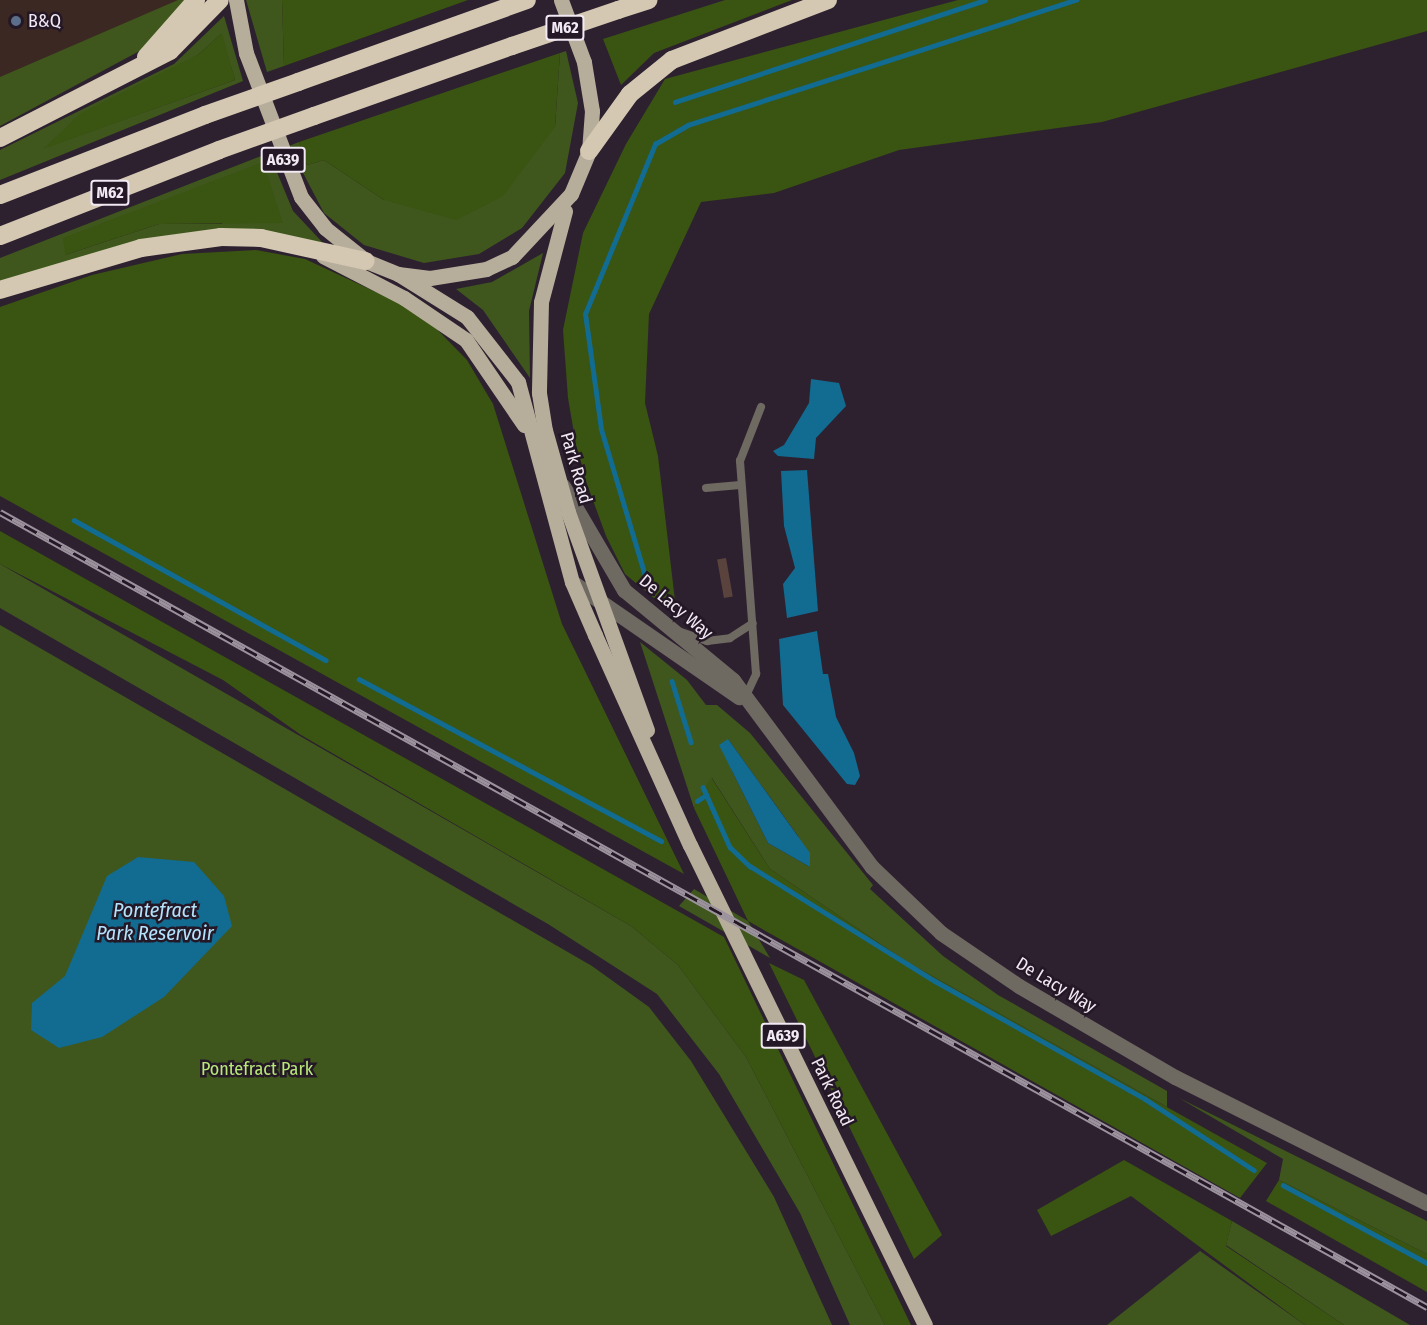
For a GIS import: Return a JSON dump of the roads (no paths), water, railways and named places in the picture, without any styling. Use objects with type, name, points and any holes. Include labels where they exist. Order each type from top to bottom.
[{"type":"highway","points":[[129,71],[196,0]]},
{"type":"highway","points":[[0,138],[129,71],[194,33],[220,0]]},
{"type":"highway","name":"M62","points":[[0,195],[204,115],[527,0]]},
{"type":"highway","name":"M62","points":[[0,236],[219,150],[648,0]]},
{"type":"highway","points":[[589,151],[630,94],[672,60],[828,0]]},
{"type":"highway","points":[[0,290],[172,241],[221,237],[301,245],[366,261]]},
{"type":"main road","name":"A639","points":[[236,0],[246,53],[290,175],[324,228],[366,261],[398,274],[458,276],[512,257],[571,194],[589,151],[591,93],[561,0]]},
{"type":"main road","name":"Park Road","points":[[571,194],[541,302],[539,393],[547,443],[556,473],[646,724],[648,744]]},
{"type":"main road","points":[[301,245],[404,298],[466,340],[531,435]]},
{"type":"main road","name":"Park Road","points":[[398,274],[453,305],[494,345],[518,382],[572,582],[648,744],[690,845],[924,1325]]},
{"type":"street","name":"De Lacy Way","points":[[556,473],[624,590],[673,628],[733,680],[744,701],[872,867],[942,933],[1019,986],[1175,1077],[1427,1203]]},
{"type":"street","name":"De Lacy Way","points":[[572,582],[599,597],[744,701]]},
{"type":"lane","points":[[744,701],[756,682],[740,485],[743,440],[761,407]]},
{"type":"lane","points":[[705,488],[740,485]]},
{"type":"lane","points":[[673,628],[707,640],[730,638],[753,624]]},
{"type":"water","points":[[811,379],[839,383],[846,406],[816,438],[814,459],[778,456],[773,451],[784,445],[809,403]]},
{"type":"water","points":[[807,470],[818,611],[787,618],[783,584],[795,568],[784,526],[781,471]]},
{"type":"water","points":[[817,631],[823,674],[828,674],[836,717],[854,753],[860,776],[855,785],[847,784],[783,705],[779,639]]},
{"type":"water","points":[[728,739],[810,853],[810,867],[768,843],[719,745]]},
{"type":"water","name":"Pontefract Park Reservoir","points":[[138,857],[194,862],[224,896],[232,926],[164,997],[102,1037],[59,1048],[31,1030],[32,1003],[65,976],[107,876]]},
{"type":"waterway","points":[[675,102],[985,0]]},
{"type":"waterway","points":[[648,586],[601,429],[585,314],[655,144],[688,125],[1076,0]]},
{"type":"waterway","points":[[74,520],[326,660]]},
{"type":"waterway","points":[[359,679],[661,841]]},
{"type":"waterway","points":[[672,681],[691,742]]},
{"type":"waterway","points":[[703,787],[730,847],[750,866],[935,981],[1145,1099],[1254,1170]]},
{"type":"waterway","points":[[697,801],[706,795]]},
{"type":"waterway","points":[[1283,1185],[1427,1263]]},
{"type":"railway","points":[[0,512],[1427,1307]]},
{"type":"place","name":"B&Q","points":[[16,21]]},
{"type":"park label","name":"Pontefract Park","points":[[257,1069]]}]
